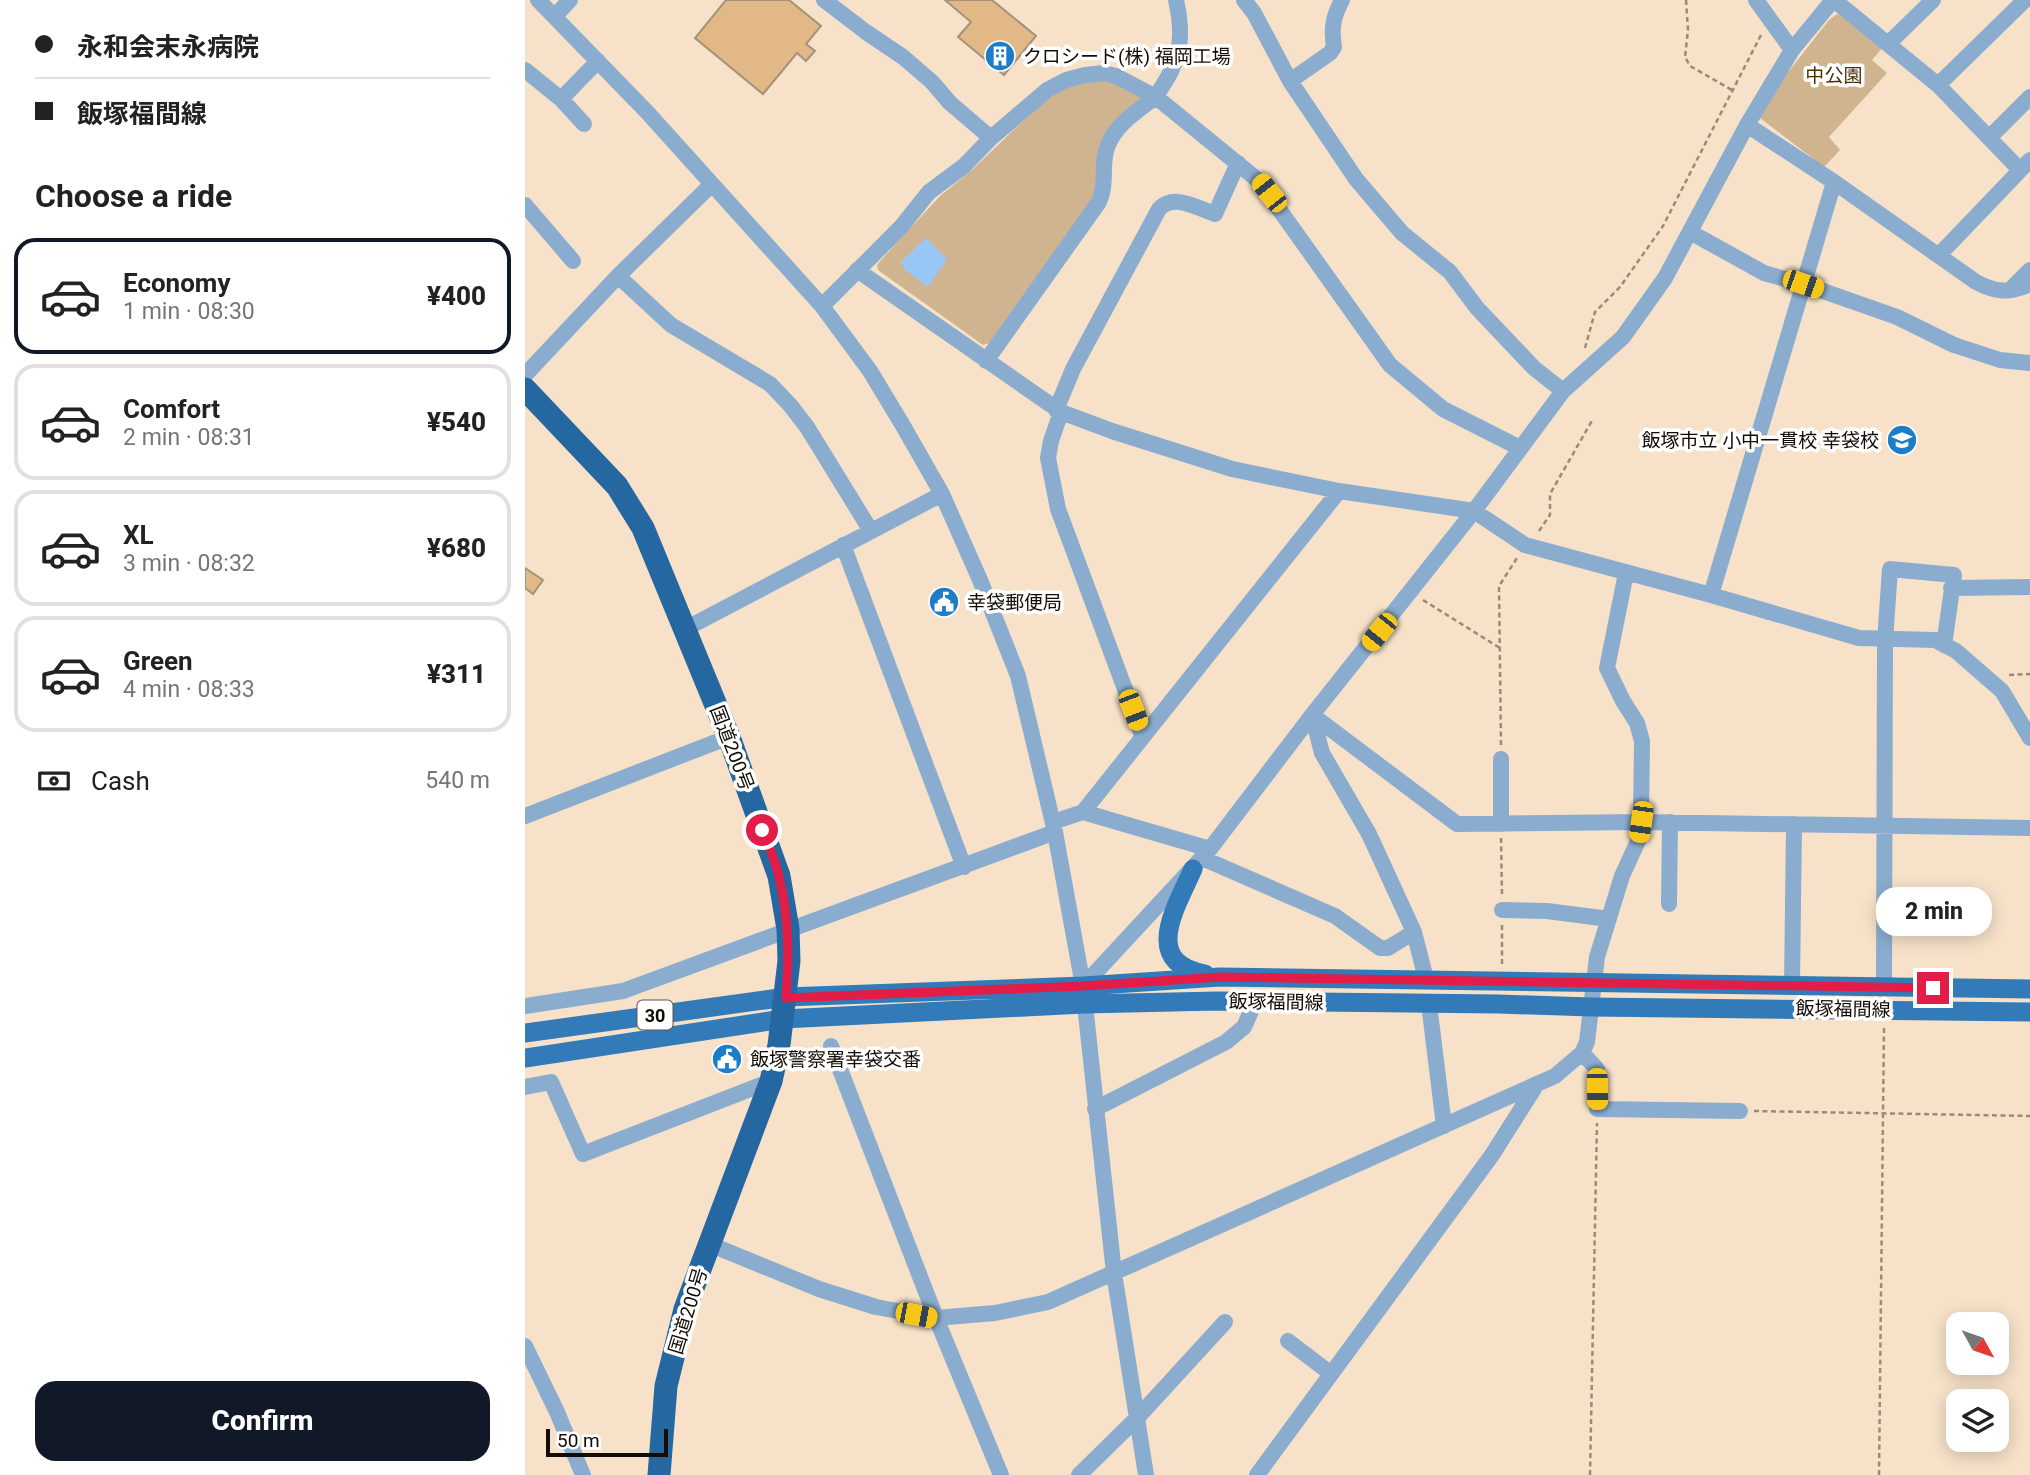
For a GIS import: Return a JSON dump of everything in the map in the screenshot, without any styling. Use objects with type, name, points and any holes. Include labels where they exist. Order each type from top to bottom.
[{"type":"highway","name":"国道200号","points":[[525,389],[617,486],[643,528],[729,737],[779,876],[788,929],[789,961],[784,1008],[771,1081],[685,1310],[666,1386],[659,1475]]},
{"type":"main road","points":[[1202,859],[1167,931],[1167,943],[1180,965],[1190,971],[1220,977]]},
{"type":"main road","name":"飯塚福間線","points":[[1083,995],[1220,977],[2030,989]]},
{"type":"main road","name":"飯塚福間線","points":[[525,1033],[784,1008],[1083,995],[1255,1002],[2030,1013]]},
{"type":"main road","name":"飯塚福間線","points":[[525,1058],[784,1008]]},
{"type":"street","points":[[538,0],[647,111],[823,306],[870,371],[942,494],[1018,676],[1054,827],[1083,995],[1114,1273],[1146,1475]]},
{"type":"street","points":[[555,16],[571,0]]},
{"type":"street","points":[[824,0],[903,57],[991,138]]},
{"type":"street","points":[[985,361],[1099,202],[1105,190],[1104,157],[1109,143],[1130,114],[1156,97],[1170,74],[1180,50],[1182,23],[1176,0]]},
{"type":"street","points":[[1244,0],[1254,13],[1290,82],[1356,179],[1402,233],[1450,272],[1477,307],[1534,368],[1563,391]]},
{"type":"street","points":[[1290,82],[1330,53],[1334,47],[1332,29],[1342,0]]},
{"type":"street","points":[[1756,0],[1792,50]]},
{"type":"street","points":[[1083,995],[1202,859],[1474,511],[1563,391],[1623,337],[1665,278],[1747,125],[1792,50],[1834,0],[1938,85],[1989,138],[2025,165],[1938,255]]},
{"type":"street","points":[[1888,44],[1933,0]]},
{"type":"street","points":[[1938,85],[2025,0]]},
{"type":"street","points":[[561,99],[598,61]]},
{"type":"street","points":[[526,70],[561,99],[584,124]]},
{"type":"street","points":[[823,306],[901,227],[929,192],[964,166],[991,138],[1047,90],[1066,80],[1104,73],[1116,76],[1156,97],[1259,181],[1390,365],[1443,409],[1520,448]]},
{"type":"street","points":[[1989,138],[2030,97]]},
{"type":"street","points":[[1747,125],[1834,182],[1976,282],[1994,291],[2030,285]]},
{"type":"street","points":[[1142,735],[1055,499],[1048,458],[1058,411],[1073,369],[1159,209],[1165,202],[1172,200],[1215,214],[1238,163]]},
{"type":"street","points":[[1711,595],[1834,182]]},
{"type":"street","points":[[525,375],[618,276],[712,184]]},
{"type":"street","points":[[525,205],[573,261]]},
{"type":"street","points":[[1690,232],[1764,273],[1897,317],[1954,345],[2000,360],[2030,363]]},
{"type":"street","points":[[857,270],[1058,411],[1112,431],[1232,468],[1339,491],[1474,511],[1525,545],[1859,638],[1885,641],[1935,640],[1956,651],[2002,691],[2030,738]]},
{"type":"street","points":[[2009,290],[2030,270]]},
{"type":"street","points":[[618,276],[671,325],[770,384],[807,427],[871,531]]},
{"type":"street","points":[[525,1006],[623,992],[788,929],[964,867],[1083,812],[1339,491]]},
{"type":"street","points":[[685,629],[942,494]]},
{"type":"street","points":[[843,545],[964,867]]},
{"type":"street","points":[[1884,987],[1885,641],[1890,569],[1954,575],[1944,645]]},
{"type":"street","points":[[709,1244],[820,1289],[876,1307],[936,1318],[995,1313],[1048,1302],[1555,1076],[1582,1053],[1587,1042],[1597,957],[1622,876],[1638,841],[1641,822],[1642,741],[1637,723],[1607,667],[1626,573]]},
{"type":"street","points":[[1951,588],[2030,587]]},
{"type":"street","points":[[1312,715],[1457,824],[1670,822],[2030,828]]},
{"type":"street","points":[[1312,715],[1322,753],[1369,834],[1415,932],[1426,979]]},
{"type":"street","points":[[525,816],[729,737]]},
{"type":"street","points":[[1501,759],[1501,824]]},
{"type":"street","points":[[1083,812],[1335,916],[1380,948],[1388,948],[1415,932]]},
{"type":"street","points":[[1669,904],[1670,822]]},
{"type":"street","points":[[1792,986],[1794,824]]},
{"type":"street","points":[[1502,909],[1547,911],[1609,919]]},
{"type":"street","points":[[1095,1108],[1226,1042],[1244,1027],[1255,1002]]},
{"type":"street","points":[[1429,1004],[1444,1126]]},
{"type":"street","points":[[831,1046],[936,1318],[1001,1475]]},
{"type":"street","points":[[1582,1053],[1597,1069],[1597,1109],[1740,1111]]},
{"type":"street","points":[[525,1087],[551,1082],[583,1154],[771,1081]]},
{"type":"street","points":[[1257,1475],[1492,1156],[1537,1084]]},
{"type":"street","points":[[1079,1475],[1137,1418],[1225,1322]]},
{"type":"street","points":[[1288,1341],[1330,1373]]},
{"type":"street","points":[[525,1346],[557,1412],[583,1475]]},
{"type":"path","points":[[1686,0],[1688,30],[1685,57],[1690,66],[1732,90]]},
{"type":"path","points":[[1585,348],[1595,312],[1620,287],[1664,226],[1770,20]]},
{"type":"path","points":[[1501,759],[1499,586],[1525,545],[1545,525],[1550,515],[1551,494],[1593,419]]},
{"type":"path","points":[[1412,590],[1421,599],[1500,648]]},
{"type":"path","points":[[1879,1475],[1884,1010]]},
{"type":"path","points":[[1590,1475],[1597,1109]]},
{"type":"path","points":[[1740,1111],[2030,1115]]},
{"type":"green space","name":"中公園","points":[[1837,14],[1846,17],[1884,46],[1872,60],[1887,73],[1829,137],[1840,150],[1824,167],[1760,118],[1778,85],[1829,20]]},
{"type":"green space","points":[[1101,80],[1113,82],[1146,98],[1125,112],[1101,188],[992,342],[983,345],[878,270],[877,265],[881,260],[940,196],[972,170],[1046,99],[1079,83]]},
{"type":"water","points":[[926,238],[947,259],[928,287],[905,270],[901,262]]},
{"type":"building","points":[[726,0],[789,0],[821,26],[806,44],[815,51],[806,61],[797,53],[763,94],[695,38]]},
{"type":"building","name":"クロシード(株) 福岡工場","points":[[945,0],[992,0],[1036,36],[1004,75],[958,37],[971,22]]},
{"type":"building","points":[[525,568],[543,580],[533,594],[525,588]]},
{"type":"place","name":"クロシード(株) 福岡工場","points":[[1000,56]]},
{"type":"place","name":"飯塚市立 小中一貫校 幸袋校","points":[[1902,440]]},
{"type":"place","name":"幸袋郵便局","points":[[944,602]]},
{"type":"place","name":"飯塚警察署幸袋交番","points":[[727,1059]]},
{"type":"route","points":[[762,830],[779,876],[788,929],[786,998],[1083,986],[1220,977],[1933,988]]}]
